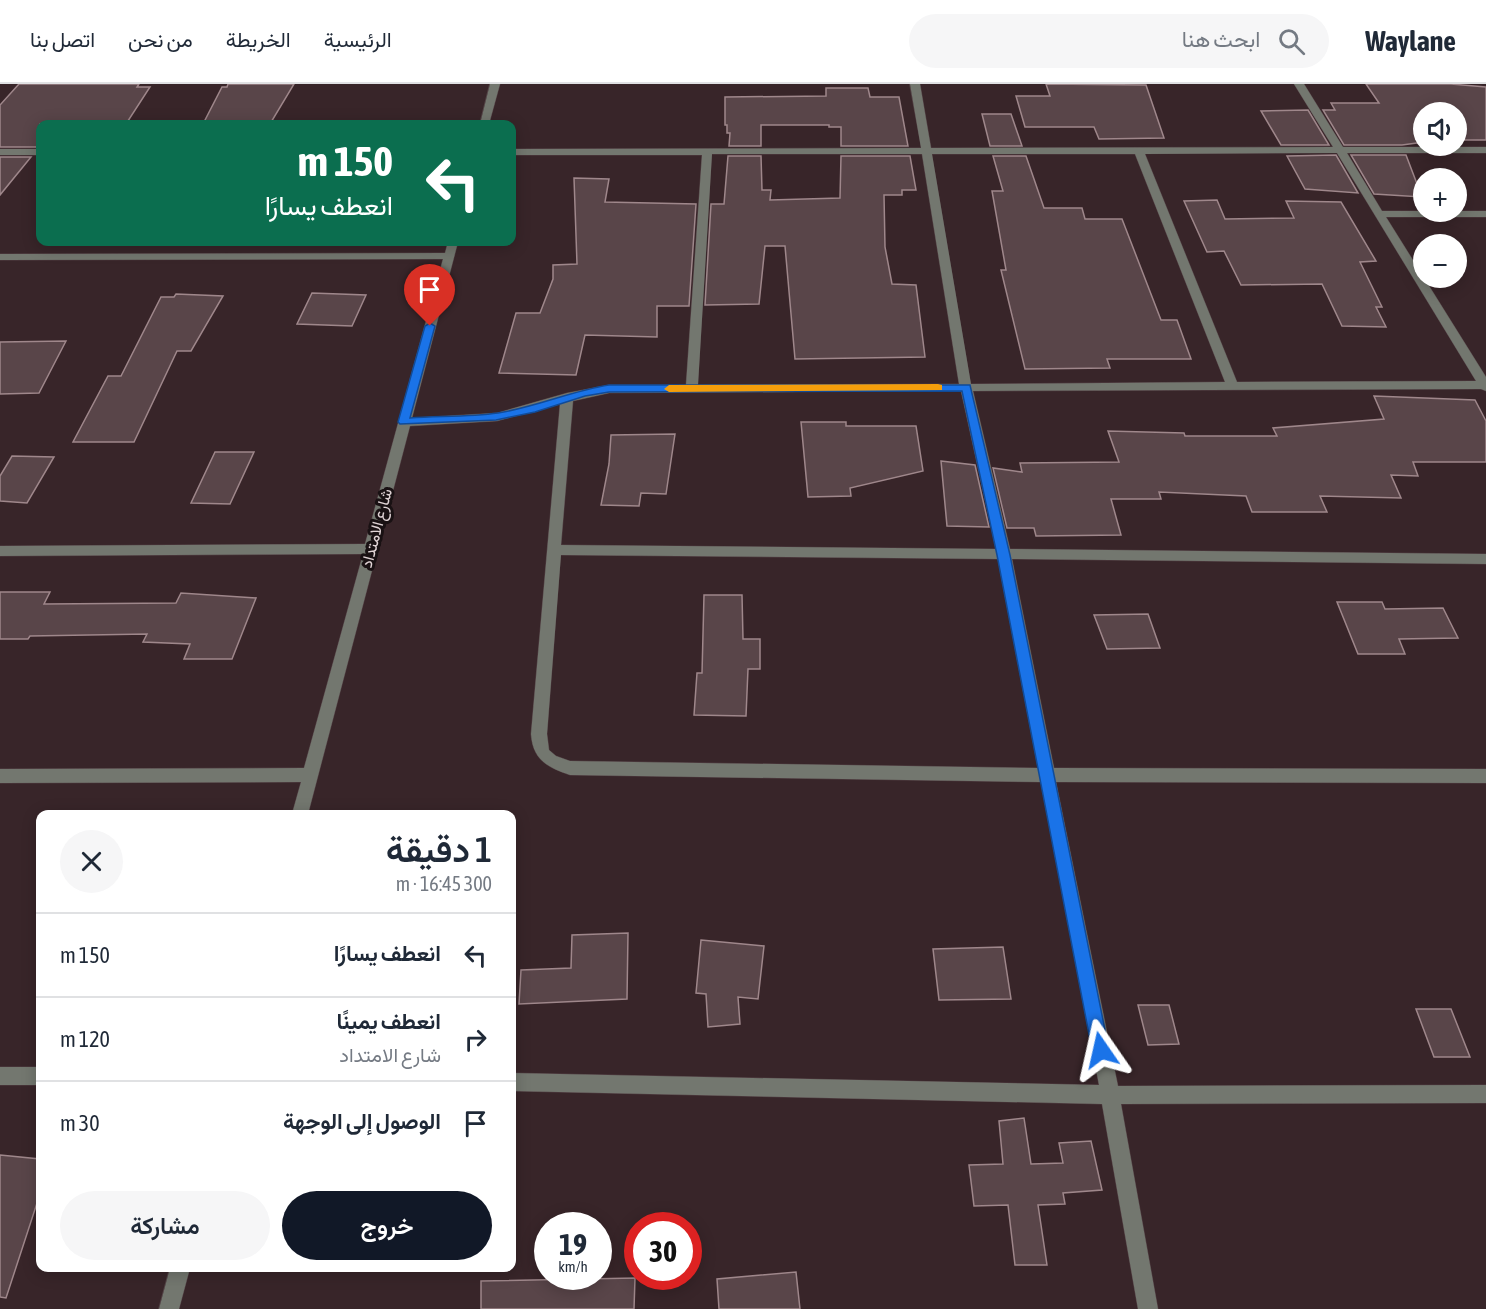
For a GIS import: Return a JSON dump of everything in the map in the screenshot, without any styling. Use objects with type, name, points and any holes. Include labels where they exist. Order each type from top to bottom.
[{"type":"street","points":[[485,120],[495,84]]},
{"type":"street","points":[[915,84],[966,388],[1004,555],[1110,1095],[1148,1309]]},
{"type":"street","points":[[1299,84],[1486,386]]},
{"type":"street","points":[[516,152],[926,153],[1486,150]]},
{"type":"street","points":[[1139,151],[1233,387]]},
{"type":"street","points":[[0,152],[36,152]]},
{"type":"street","points":[[692,388],[707,152]]},
{"type":"street","points":[[1380,214],[1486,214]]},
{"type":"street","name":"شارع الامتداد","points":[[301,810],[452,246]]},
{"type":"street","points":[[0,257],[450,256]]},
{"type":"street","points":[[404,422],[496,417],[531,410],[567,397],[609,389],[1486,386]]},
{"type":"street","points":[[567,397],[539,734],[540,750],[549,762],[570,768],[1047,775],[1486,776]]},
{"type":"street","points":[[0,550],[370,549]]},
{"type":"street","points":[[554,550],[1486,559]]},
{"type":"street","points":[[0,776],[311,775]]},
{"type":"street","points":[[0,1076],[36,1076]]},
{"type":"street","points":[[516,1082],[1110,1095],[1486,1094]]},
{"type":"street","points":[[169,1309],[179,1272]]},
{"type":"building","points":[[19,84],[139,84],[137,87],[150,87],[129,120],[36,120],[36,147],[0,147],[0,105]]},
{"type":"building","points":[[228,84],[294,84],[272,120],[205,120],[222,87],[227,87]]},
{"type":"building","points":[[1046,84],[1146,85],[1164,138],[1099,139],[1094,127],[1025,127],[1016,96],[1050,96]]},
{"type":"building","points":[[1366,84],[1451,84],[1486,87],[1486,140],[1467,140],[1467,102],[1413,102],[1413,144],[1402,145],[1344,145],[1323,110],[1335,110],[1331,103],[1379,103]]},
{"type":"building","points":[[826,88],[868,88],[870,97],[899,97],[908,146],[841,146],[841,127],[829,127],[829,125],[761,125],[761,146],[729,146],[730,133],[727,133],[727,125],[725,125],[725,97],[826,96]]},
{"type":"building","points":[[1308,110],[1329,145],[1281,145],[1261,111]]},
{"type":"building","points":[[982,114],[1011,114],[1022,146],[990,146]]},
{"type":"building","points":[[1336,155],[1358,193],[1305,189],[1287,156]]},
{"type":"building","points":[[1351,155],[1406,155],[1413,173],[1413,196],[1374,194]]},
{"type":"building","points":[[728,156],[761,156],[762,190],[771,190],[770,200],[840,198],[841,156],[910,156],[916,190],[902,190],[902,195],[884,195],[885,247],[892,284],[916,285],[925,357],[795,359],[785,246],[765,246],[759,304],[705,305],[711,204],[724,204]]},
{"type":"building","points":[[993,156],[1026,156],[1044,208],[1082,208],[1085,219],[1122,219],[1161,320],[1177,320],[1191,359],[1107,359],[1110,368],[1025,369],[1001,270],[1006,270],[992,191],[1003,191]]},
{"type":"building","points":[[0,157],[31,157],[0,195]]},
{"type":"building","points":[[574,178],[609,179],[605,202],[696,204],[689,306],[657,306],[657,337],[585,335],[576,375],[499,373],[516,313],[540,313],[553,279],[553,265],[577,264]]},
{"type":"building","points":[[1217,200],[1225,219],[1294,218],[1286,201],[1341,202],[1376,261],[1360,262],[1382,307],[1376,307],[1386,327],[1342,326],[1322,284],[1241,285],[1224,251],[1207,252],[1184,201]]},
{"type":"building","points":[[312,293],[366,295],[352,326],[297,324]]},
{"type":"building","points":[[176,294],[223,296],[191,351],[177,351],[134,442],[73,442],[108,376],[121,376],[161,297],[174,297]]},
{"type":"building","points":[[66,341],[39,393],[0,394],[0,342]]},
{"type":"building","points":[[1374,396],[1475,400],[1486,421],[1486,462],[1413,462],[1418,476],[1391,475],[1401,498],[1320,496],[1327,512],[1252,512],[1246,496],[1159,492],[1161,499],[1111,499],[1121,535],[1036,536],[1034,528],[1007,528],[993,468],[1022,472],[1020,463],[1119,462],[1108,431],[1184,433],[1185,436],[1277,436],[1273,428],[1384,419]]},
{"type":"building","points":[[801,422],[846,422],[846,426],[916,426],[923,471],[850,488],[851,496],[808,497]]},
{"type":"building","points":[[675,434],[666,494],[641,493],[639,506],[601,505],[609,464],[611,435]]},
{"type":"building","points":[[215,452],[254,452],[230,504],[191,503]]},
{"type":"building","points":[[12,456],[54,457],[27,503],[0,501],[0,476]]},
{"type":"building","points":[[941,461],[975,465],[989,527],[947,526]]},
{"type":"building","points":[[0,592],[50,592],[44,604],[176,603],[181,593],[256,598],[232,659],[184,659],[190,644],[143,642],[147,634],[30,636],[28,639],[0,639]]},
{"type":"building","points":[[704,595],[742,595],[743,639],[760,639],[760,669],[748,669],[746,716],[694,715],[697,673],[702,673]]},
{"type":"building","points":[[1337,602],[1382,602],[1385,609],[1443,608],[1458,638],[1399,639],[1405,654],[1358,654]]},
{"type":"building","points":[[1148,614],[1160,648],[1107,649],[1094,615]]},
{"type":"building","points":[[628,933],[627,999],[519,1004],[521,970],[571,968],[572,935]]},
{"type":"building","points":[[701,940],[764,946],[758,999],[738,997],[740,1024],[708,1027],[706,994],[696,993]]},
{"type":"building","points":[[1003,947],[1011,999],[939,1000],[933,949]]},
{"type":"building","points":[[1138,1005],[1169,1005],[1179,1044],[1148,1045]]},
{"type":"building","points":[[1416,1009],[1451,1009],[1470,1057],[1434,1057]]},
{"type":"building","points":[[1024,1118],[1031,1164],[1063,1163],[1059,1143],[1091,1141],[1102,1190],[1063,1193],[1065,1204],[1038,1205],[1047,1265],[1015,1265],[1008,1205],[974,1206],[969,1165],[1003,1164],[999,1121]]},
{"type":"building","points":[[0,1155],[36,1159],[36,1206],[6,1298],[0,1297]]},
{"type":"building","points":[[796,1272],[800,1309],[719,1309],[717,1279]]},
{"type":"building","points":[[612,1278],[624,1278],[624,1290],[635,1290],[634,1309],[481,1309],[481,1281],[534,1280],[534,1290],[612,1290]]},
{"type":"slow traffic","points":[[669,389],[938,388]]},
{"type":"route","points":[[430,326],[404,422],[496,417],[531,410],[584,392],[609,389],[966,388],[1004,555],[1101,1050]]}]
